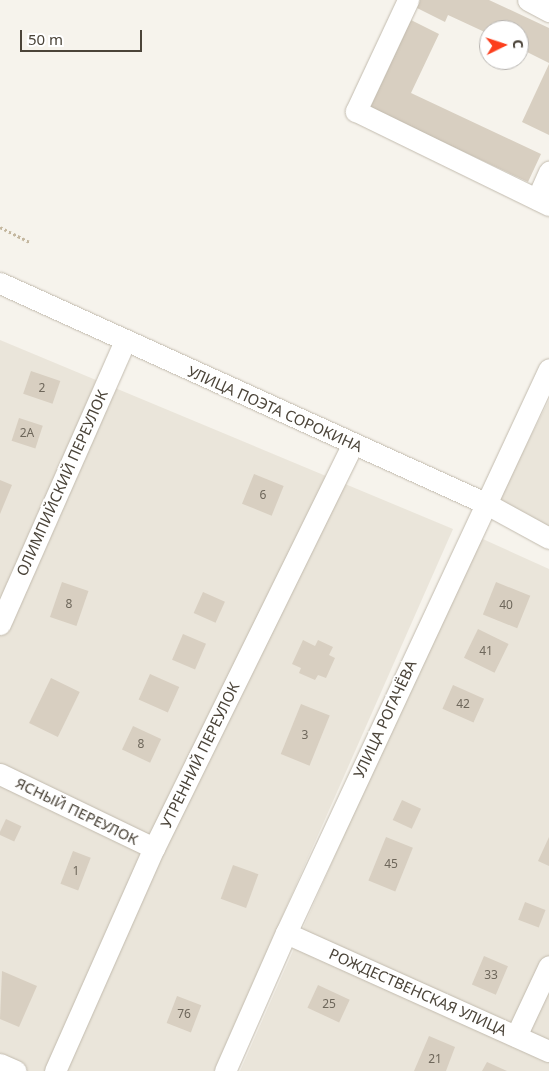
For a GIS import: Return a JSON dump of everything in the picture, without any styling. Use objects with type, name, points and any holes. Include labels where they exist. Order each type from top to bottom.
[{"type":"street","points":[[408,0],[356,111],[543,202],[549,172]]},
{"type":"street","points":[[528,0],[549,11]]},
{"type":"street","name":"УЛИЦА ПОЭТА СОРОКИНА","points":[[0,283],[485,503],[549,538]]},
{"type":"street","name":"ОЛИМПИЙСКИЙ ПЕРЕУЛОК","points":[[0,624],[125,341]]},
{"type":"street","name":"УЛИЦА РОГАЧЁВА","points":[[225,1071],[286,933],[549,369]]},
{"type":"street","name":"УТРЕННИЙ ПЕРЕУЛОК","points":[[55,1071],[154,848],[353,444]]},
{"type":"street","name":"ЯСНЫЙ ПЕРЕУЛОК","points":[[0,774],[154,848]]},
{"type":"street","name":"РОЖДЕСТВЕНСКАЯ УЛИЦА","points":[[286,933],[549,1051]]},
{"type":"street","points":[[516,1036],[549,966]]},
{"type":"street","points":[[0,1064],[16,1071]]},
{"type":"path","points":[[0,226],[30,242]]},
{"type":"shaded area","points":[[0,340],[453,529],[214,1071],[0,1071]]},
{"type":"shaded area","points":[[549,400],[549,540],[491,515]]},
{"type":"shaded area","points":[[476,536],[549,569],[549,1071],[240,1071]]},
{"type":"building","points":[[420,0],[489,0],[549,28],[549,63],[529,53],[529,20],[479,20],[479,29],[448,15],[445,22],[417,8]]},
{"type":"building","points":[[411,20],[439,34],[411,93],[541,154],[528,182],[370,108]]},
{"type":"building","points":[[549,64],[549,135],[522,122]]},
{"type":"building","points":[[31,371],[60,381],[52,404],[23,394]]},
{"type":"building","points":[[19,418],[43,426],[35,449],[12,441]]},
{"type":"building","points":[[254,474],[284,486],[272,516],[242,504]]},
{"type":"building","points":[[0,480],[12,485],[0,514]]},
{"type":"building","points":[[62,582],[88,591],[76,626],[50,617]]},
{"type":"building","points":[[496,582],[530,596],[517,628],[483,614]]},
{"type":"building","points":[[203,592],[225,602],[216,623],[194,613]]},
{"type":"building","points":[[478,629],[509,644],[495,673],[464,658]]},
{"type":"building","points":[[183,634],[206,644],[195,670],[172,660]]},
{"type":"building","points":[[303,640],[315,646],[318,640],[333,647],[329,655],[335,658],[326,678],[318,675],[315,680],[299,673],[301,668],[292,664]]},
{"type":"building","points":[[150,674],[179,687],[168,713],[139,700]]},
{"type":"building","points":[[51,678],[80,692],[58,737],[29,723]]},
{"type":"building","points":[[453,685],[484,699],[473,723],[442,709]]},
{"type":"building","points":[[301,704],[330,716],[310,766],[281,754]]},
{"type":"building","points":[[133,726],[161,739],[150,763],[122,750]]},
{"type":"building","points":[[402,800],[421,809],[412,829],[393,820]]},
{"type":"building","points":[[6,819],[21,826],[14,842],[0,835]]},
{"type":"building","points":[[386,837],[413,848],[395,891],[368,881]]},
{"type":"building","points":[[549,837],[549,866],[538,861]]},
{"type":"building","points":[[73,851],[91,858],[78,890],[60,884]]},
{"type":"building","points":[[233,865],[258,874],[246,908],[221,899]]},
{"type":"building","points":[[525,902],[546,910],[539,928],[518,920]]},
{"type":"building","points":[[484,956],[508,966],[496,995],[472,985]]},
{"type":"building","points":[[2,971],[37,986],[19,1027],[0,1019]]},
{"type":"building","points":[[318,985],[350,1000],[339,1022],[307,1008]]},
{"type":"building","points":[[177,996],[201,1005],[191,1032],[167,1023]]},
{"type":"building","points":[[429,1036],[455,1047],[446,1071],[414,1071]]},
{"type":"building","points":[[487,1062],[507,1071],[482,1071]]}]
